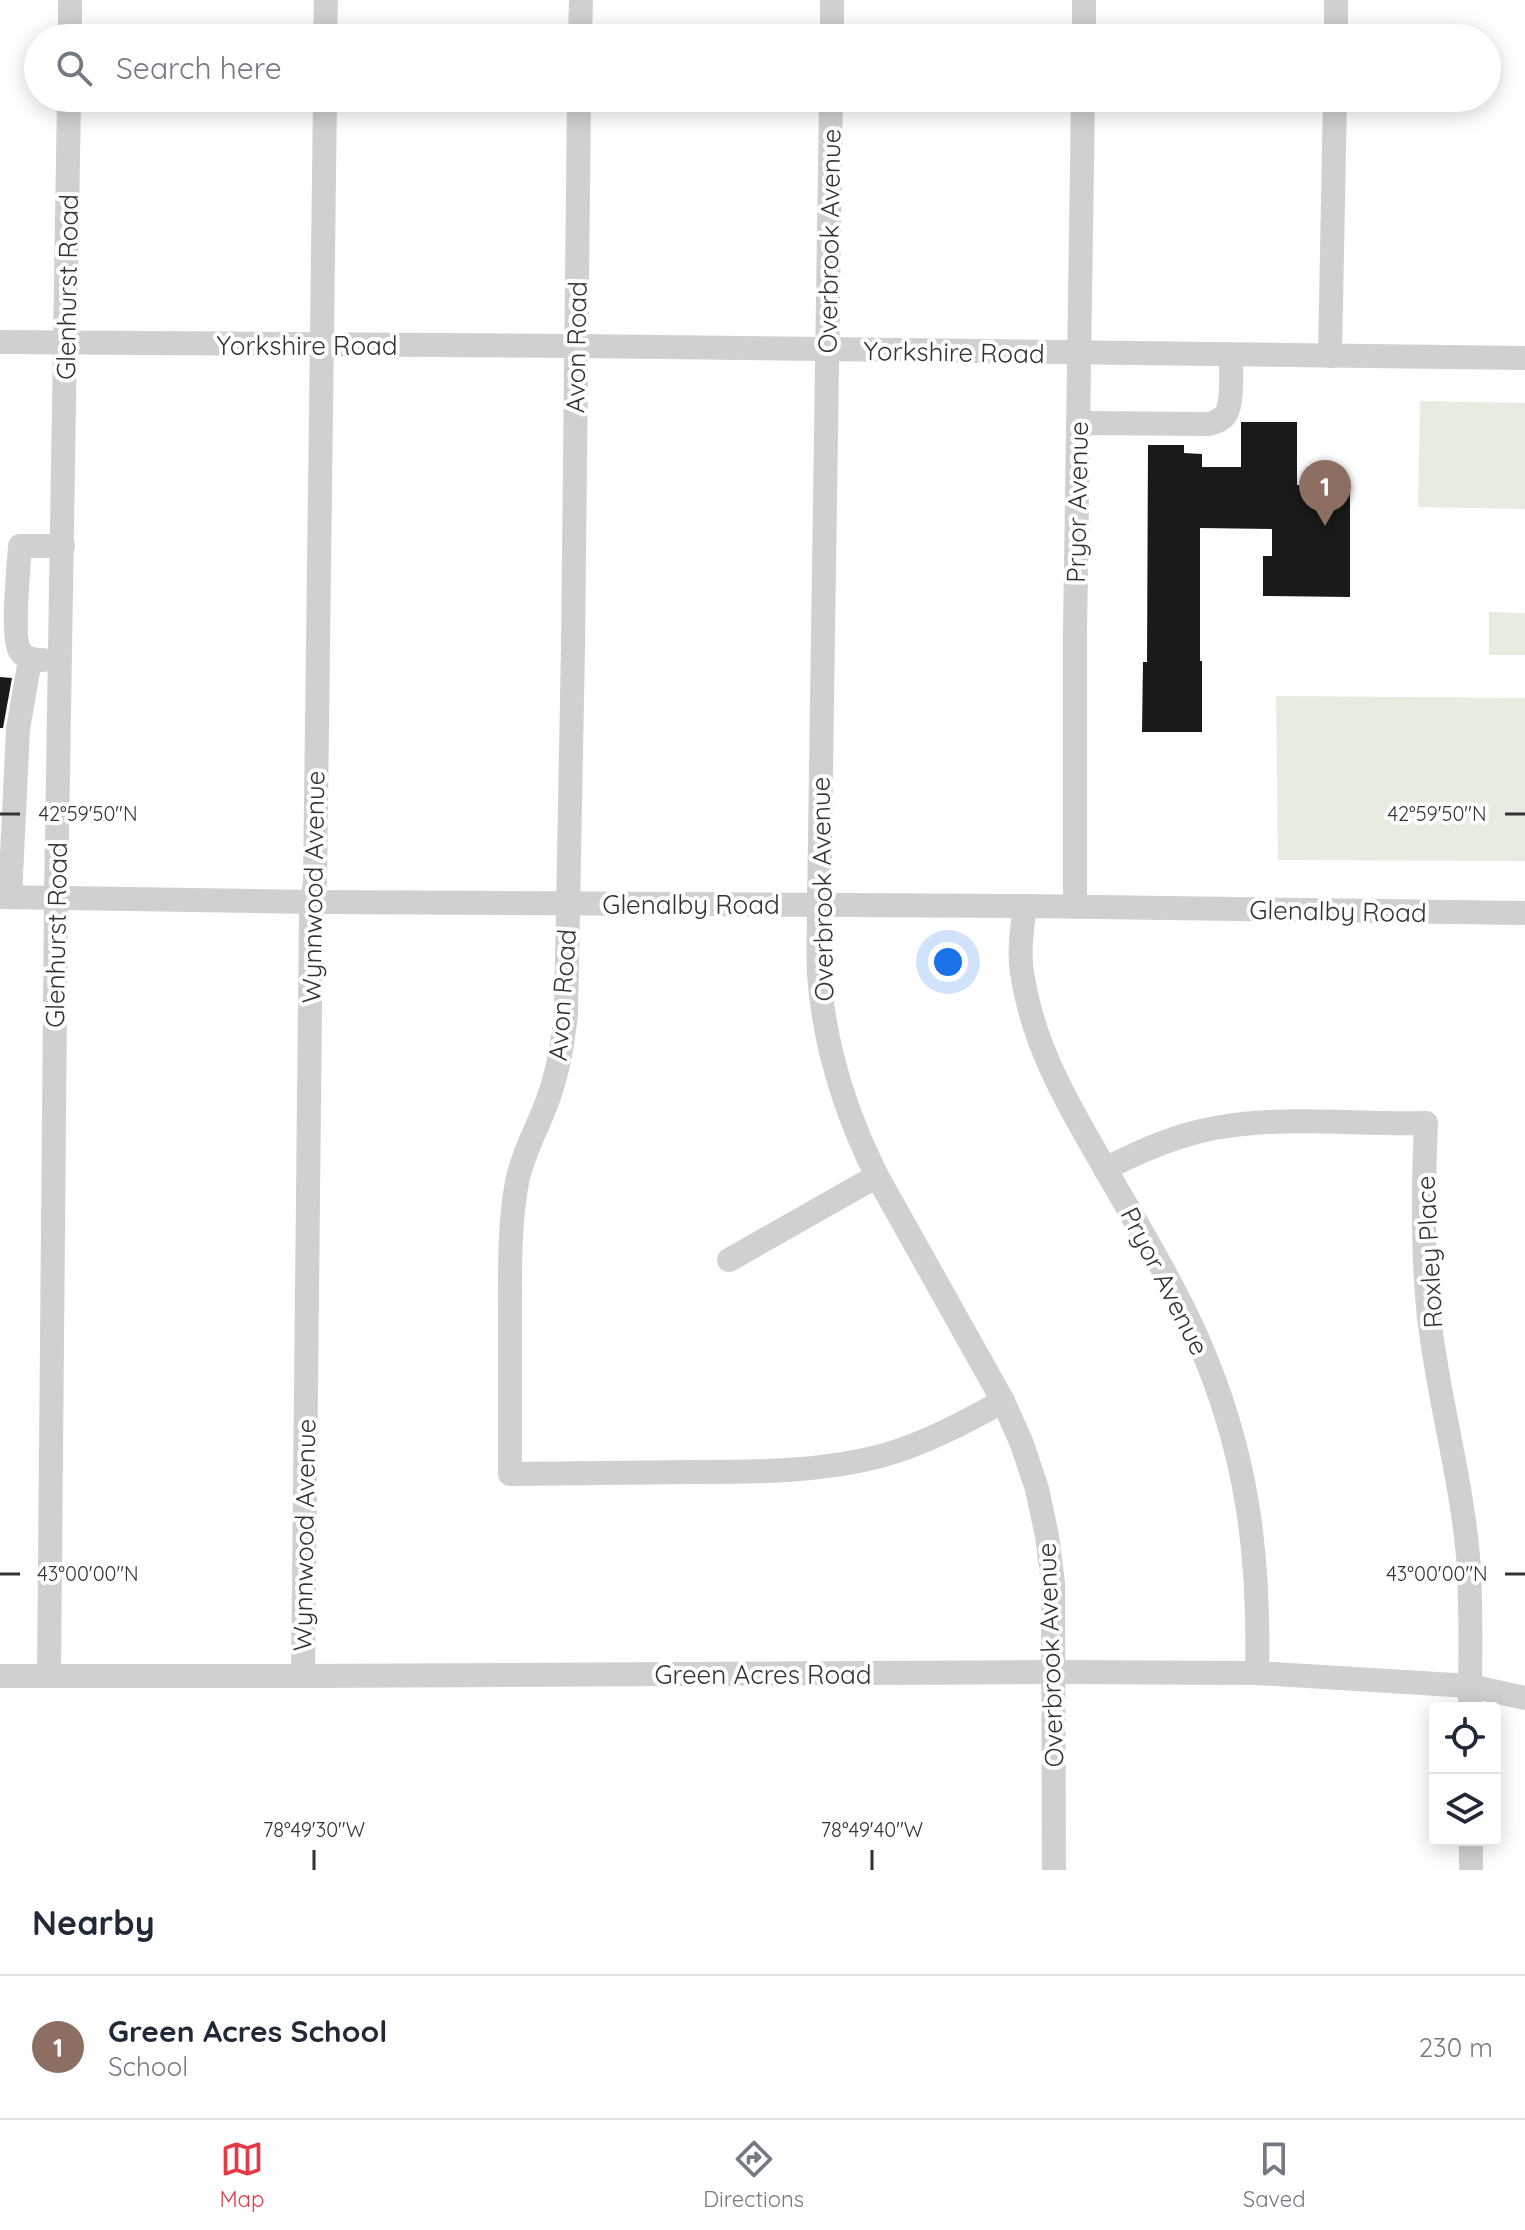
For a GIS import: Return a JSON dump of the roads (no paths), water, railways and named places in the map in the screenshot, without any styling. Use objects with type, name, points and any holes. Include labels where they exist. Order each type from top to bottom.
[{"type":"street","points":[[70,0],[70,24]]},
{"type":"street","points":[[325,24],[326,0]]},
{"type":"street","points":[[580,24],[581,0]]},
{"type":"street","points":[[832,0],[832,24]]},
{"type":"street","points":[[1084,0],[1084,24]]},
{"type":"street","points":[[1336,0],[1336,24]]},
{"type":"street","name":"Glenhurst Road","points":[[49,1676],[56,897],[69,112]]},
{"type":"street","name":"Wynnwood Avenue","points":[[303,1676],[325,112]]},
{"type":"street","name":"Avon Road","points":[[579,112],[566,1013],[556,1077],[527,1147],[514,1207],[510,1474],[765,1472],[839,1465],[924,1441],[965,1423],[1003,1401]]},
{"type":"street","name":"Overbrook Avenue","points":[[831,112],[819,905],[819,970],[827,1036],[850,1116],[877,1176],[1003,1401],[1037,1489],[1053,1583],[1054,1870]]},
{"type":"street","name":"Pryor Avenue","points":[[1075,907],[1083,112]]},
{"type":"street","points":[[1330,356],[1335,112]]},
{"type":"street","name":"Yorkshire Road","points":[[0,342],[1525,358]]},
{"type":"street","points":[[1078,423],[1209,424],[1218,421],[1225,417],[1229,407],[1231,355]]},
{"type":"street","points":[[61,661],[30,660],[20,653],[16,638],[20,546],[63,546]]},
{"type":"street","points":[[5,897],[18,729],[30,660]]},
{"type":"street","name":"Glenalby Road","points":[[5,897],[1525,913]]},
{"type":"street","name":"Pryor Avenue","points":[[1025,906],[1021,966],[1032,1019],[1045,1057],[1062,1094],[1178,1299],[1210,1369],[1230,1428],[1250,1519],[1256,1565],[1257,1673]]},
{"type":"street","name":"Roxley Place","points":[[1105,1169],[1168,1140],[1247,1123],[1426,1123],[1424,1263],[1429,1319],[1467,1548],[1471,1623],[1470,1697]]},
{"type":"street","points":[[729,1260],[877,1176]]},
{"type":"street","name":"Green Acres Road","points":[[0,1676],[1257,1673],[1470,1697],[1525,1698]]},
{"type":"street","points":[[1471,1846],[1471,1870]]},
{"type":"place","name":"Green Acres School","points":[[1325,526]]}]
